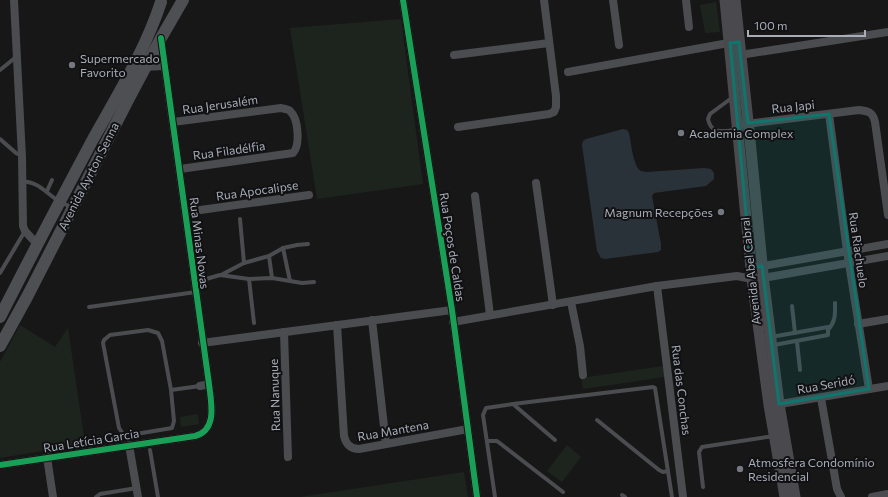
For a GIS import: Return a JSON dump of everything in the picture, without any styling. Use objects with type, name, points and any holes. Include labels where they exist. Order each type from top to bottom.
[{"type":"main road","name":"Avenida Abel Cabral","points":[[725,0],[734,42],[740,55],[741,126],[751,273],[766,342]]},
{"type":"main road","name":"Avenida Abel Cabral","points":[[735,0],[734,96],[741,126],[762,266],[766,342],[774,405],[795,497]]},
{"type":"main road","points":[[158,1],[169,9],[180,4]]},
{"type":"main road","name":"Avenida Ayrton Senna","points":[[0,346],[72,208],[140,65],[157,14],[158,1]]},
{"type":"main road","name":"Avenida Ayrton Senna","points":[[0,317],[82,157],[140,65],[161,38],[180,4]]},
{"type":"main road","name":"Avenida Abel Cabral","points":[[774,405],[774,436],[785,497]]},
{"type":"street","points":[[14,0],[22,157],[23,226],[25,231],[37,244]]},
{"type":"street","name":"Rua Poços de Caldas","points":[[403,0],[452,310],[477,497]]},
{"type":"street","points":[[458,127],[554,113],[556,107],[556,96],[544,0]]},
{"type":"street","points":[[613,0],[619,45]]},
{"type":"street","points":[[686,0],[689,28]]},
{"type":"street","points":[[740,55],[888,32]]},
{"type":"street","name":"Rua Minas Novas","points":[[161,38],[186,212],[211,408],[210,422],[207,429],[200,434],[186,437]]},
{"type":"street","points":[[568,72],[734,42]]},
{"type":"street","points":[[454,55],[549,43]]},
{"type":"street","points":[[140,65],[164,66]]},
{"type":"street","name":"Rua Jerusalém","points":[[173,122],[270,109],[281,108],[289,110],[296,123],[298,144],[293,153],[281,155]]},
{"type":"street","name":"Rua Japi","points":[[741,126],[850,111],[870,112],[873,116],[884,164]]},
{"type":"street","name":"Rua Riachuelo","points":[[829,114],[847,251],[869,389]]},
{"type":"street","name":"Rua Filadélfia","points":[[180,169],[281,155]]},
{"type":"street","points":[[884,164],[888,215]]},
{"type":"street","points":[[536,183],[553,303]]},
{"type":"street","name":"Rua Apocalipse","points":[[186,212],[309,196]]},
{"type":"street","points":[[476,196],[490,313]]},
{"type":"street","points":[[453,321],[490,313],[553,303],[571,302],[657,286],[737,276],[751,273],[762,266],[888,244]]},
{"type":"street","points":[[751,273],[763,278],[888,256]]},
{"type":"street","name":"Rua das Conchas","points":[[657,286],[683,497]]},
{"type":"street","points":[[571,302],[580,346],[583,375]]},
{"type":"street","points":[[202,343],[452,310]]},
{"type":"street","points":[[858,324],[888,319]]},
{"type":"street","points":[[372,320],[386,444]]},
{"type":"street","name":"Rua Mantena","points":[[337,325],[346,441],[354,449],[468,429]]},
{"type":"street","name":"Rua Nanuque","points":[[284,332],[288,457]]},
{"type":"street","points":[[200,386],[209,384]]},
{"type":"street","name":"Rua Seridó","points":[[774,405],[888,386]]},
{"type":"street","points":[[821,398],[837,489],[841,497]]},
{"type":"street","name":"Rua Letícia Garcia","points":[[0,465],[129,445],[150,446],[186,437]]},
{"type":"street","points":[[129,445],[138,497]]},
{"type":"street","points":[[47,457],[53,497]]},
{"type":"street","points":[[872,497],[888,494]]},
{"type":"lane","points":[[0,70],[16,57]]},
{"type":"lane","points":[[734,96],[712,112],[708,116],[708,119],[710,127],[715,131],[741,126]]},
{"type":"lane","points":[[0,139],[22,157]]},
{"type":"lane","points":[[47,191],[52,180]]},
{"type":"lane","points":[[22,181],[32,182],[47,191],[60,202],[72,208]]},
{"type":"lane","points":[[240,219],[244,263]]},
{"type":"lane","points":[[0,273],[25,231]]},
{"type":"lane","points":[[194,280],[206,279],[220,275],[244,263],[269,256],[283,248],[308,244]]},
{"type":"lane","points":[[283,248],[290,281]]},
{"type":"lane","points":[[269,256],[272,278]]},
{"type":"lane","points":[[220,275],[249,279],[272,278],[302,283],[314,282]]},
{"type":"lane","points":[[249,279],[254,323]]},
{"type":"lane","points":[[89,307],[196,292]]},
{"type":"lane","points":[[766,342],[797,342],[828,335],[828,330],[834,324],[835,303]]},
{"type":"lane","points":[[792,306],[795,333]]},
{"type":"lane","points":[[766,342],[795,333],[828,328],[828,330]]},
{"type":"lane","points":[[141,330],[151,330],[158,333],[162,340],[171,390],[174,421],[172,428],[136,434],[124,434],[119,428],[103,347],[104,340],[110,335],[141,330]]},
{"type":"lane","points":[[797,342],[800,370]]},
{"type":"lane","points":[[171,390],[200,386]]},
{"type":"lane","points":[[495,497],[483,415],[484,410],[488,407],[653,387],[655,388],[672,497]]},
{"type":"lane","points":[[513,404],[555,440]]},
{"type":"lane","points":[[597,420],[659,470],[663,472],[668,471]]},
{"type":"lane","points":[[703,487],[699,452],[702,448],[774,436]]},
{"type":"lane","points":[[487,441],[498,441],[562,492]]},
{"type":"lane","points":[[150,446],[158,497]]},
{"type":"lane","points":[[96,497],[100,494],[137,488]]},
{"type":"highlighted area","points":[[739,42],[748,123],[829,114],[869,389],[779,404],[762,266],[751,268],[730,43]]},
{"type":"shaded area","points":[[716,2],[720,32],[705,33],[700,5]]},
{"type":"shaded area","points":[[401,19],[423,184],[317,199],[290,28]]},
{"type":"shaded area","points":[[623,129],[627,130],[629,133],[634,159],[638,169],[641,171],[647,172],[704,168],[711,169],[714,173],[714,179],[706,186],[654,193],[652,196],[661,250],[658,252],[605,259],[601,258],[597,251],[582,145],[583,141],[586,139]]},
{"type":"shaded area","points":[[20,325],[55,347],[68,328],[85,444],[0,458],[0,362]]},
{"type":"shaded area","points":[[663,366],[665,377],[583,389],[581,378]]},
{"type":"shaded area","points":[[198,414],[199,424],[181,427],[180,417]]},
{"type":"shaded area","points":[[567,445],[581,457],[562,482],[547,471]]},
{"type":"shaded area","points":[[464,472],[468,497],[300,497]]},
{"type":"cycle path","points":[[403,0],[452,310],[477,497]]},
{"type":"cycle path","points":[[0,465],[195,436],[202,433],[210,422],[212,407],[210,391],[161,38]]},
{"type":"place","name":"Supermercado Favorito","points":[[72,65]]},
{"type":"place","name":"Academia Complex","points":[[681,133]]},
{"type":"place","name":"Magnum Recepções","points":[[721,212]]},
{"type":"place","name":"Atmosfera Condomínio Residencial","points":[[740,469]]}]
